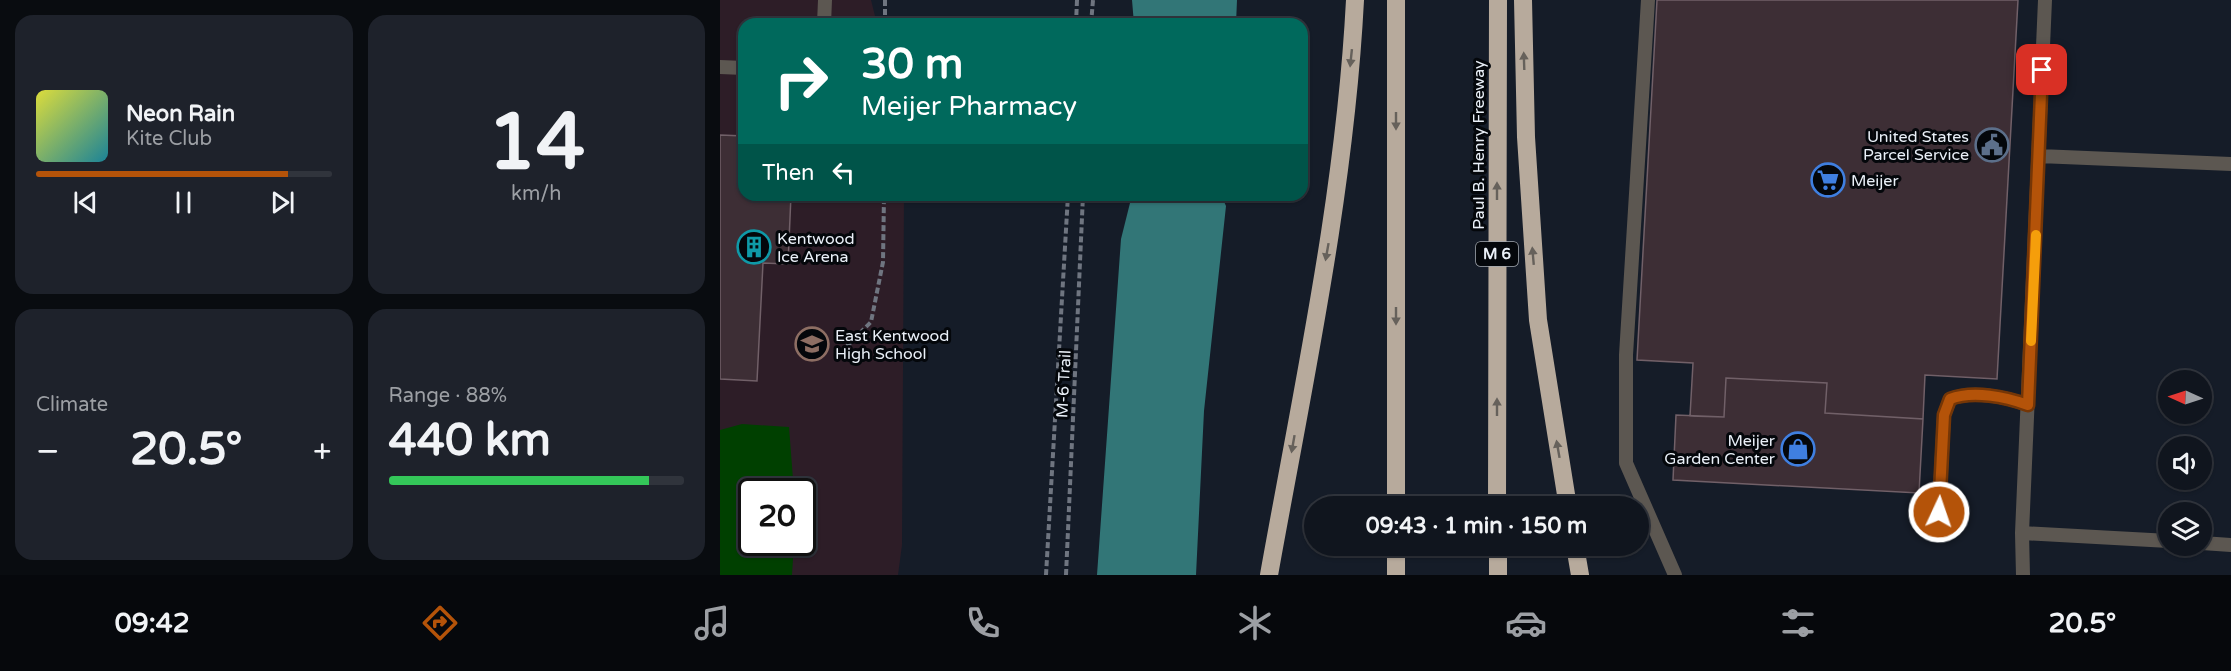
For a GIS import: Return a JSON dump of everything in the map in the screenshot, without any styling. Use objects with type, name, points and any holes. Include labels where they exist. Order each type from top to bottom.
[{"type":"highway","points":[[1269,575],[1335,200],[1355,0]]},
{"type":"highway","points":[[1396,0],[1396,496]]},
{"type":"highway","name":"Paul B. Henry Freeway","points":[[1497,496],[1498,0]]},
{"type":"highway","points":[[1523,0],[1526,137],[1539,320],[1566,496]]},
{"type":"highway","points":[[1396,556],[1396,575]]},
{"type":"highway","points":[[1498,556],[1498,575]]},
{"type":"highway","points":[[1577,556],[1580,575]]},
{"type":"lane","points":[[824,18],[825,0]]},
{"type":"lane","points":[[1648,0],[1626,355],[1626,463],[1674,575]]},
{"type":"lane","points":[[2023,575],[2022,533],[2045,0]]},
{"type":"lane","points":[[720,67],[738,68]]},
{"type":"lane","points":[[2039,156],[2231,164]]},
{"type":"lane","points":[[1938,529],[1944,415],[1950,399],[1964,396],[1995,397],[2012,399],[2028,405]]},
{"type":"lane","points":[[2022,533],[2158,540]]},
{"type":"lane","points":[[2212,544],[2231,545]]},
{"type":"path","points":[[885,0],[885,18]]},
{"type":"path","points":[[1076,18],[1077,0]]},
{"type":"path","points":[[1092,18],[1093,0]]},
{"type":"path","points":[[847,346],[872,322],[884,262],[884,201]]},
{"type":"path","points":[[1046,575],[1068,201]]},
{"type":"path","name":"M-6 Trail","points":[[1066,575],[1083,201]]},
{"type":"shaded area","name":"East Kentwood High School","points":[[720,0],[871,0],[876,18],[738,18],[738,201],[904,201],[902,545],[898,575],[720,575]]},
{"type":"shaded area","points":[[1132,0],[1237,0],[1236,18],[1134,18]]},
{"type":"shaded area","points":[[1130,201],[1224,201],[1226,206],[1204,411],[1196,575],[1097,575],[1121,239]]},
{"type":"green space","points":[[742,424],[789,427],[793,478],[738,478],[738,556],[793,556],[792,575],[720,575],[720,430]]},
{"type":"building","name":"Meijer","points":[[1657,0],[2018,0],[1997,379],[1925,375],[1923,419],[1825,413],[1827,383],[1726,378],[1724,417],[1690,416],[1693,363],[1637,360]]},
{"type":"building","name":"Kentwood Ice Arena","points":[[720,135],[738,136],[738,201],[791,201],[788,264],[763,263],[757,381],[720,379]]},
{"type":"building","name":"Meijer Garden Center","points":[[1726,378],[1827,383],[1825,413],[1923,419],[1919,493],[1673,480],[1676,415],[1724,417]]},
{"type":"slow traffic","points":[[2031,341],[2036,235]]},
{"type":"place","name":"United States Parcel Service","points":[[1992,145]]},
{"type":"place","name":"Meijer","points":[[1828,180]]},
{"type":"place","name":"Kentwood Ice Arena","points":[[754,247]]},
{"type":"place","name":"East Kentwood High School","points":[[812,344]]},
{"type":"place","name":"Meijer Garden Center","points":[[1798,449]]},
{"type":"route","points":[[1939,512],[1944,415],[1950,399],[1964,396],[1995,397],[2012,399],[2028,405],[2042,70]]}]
